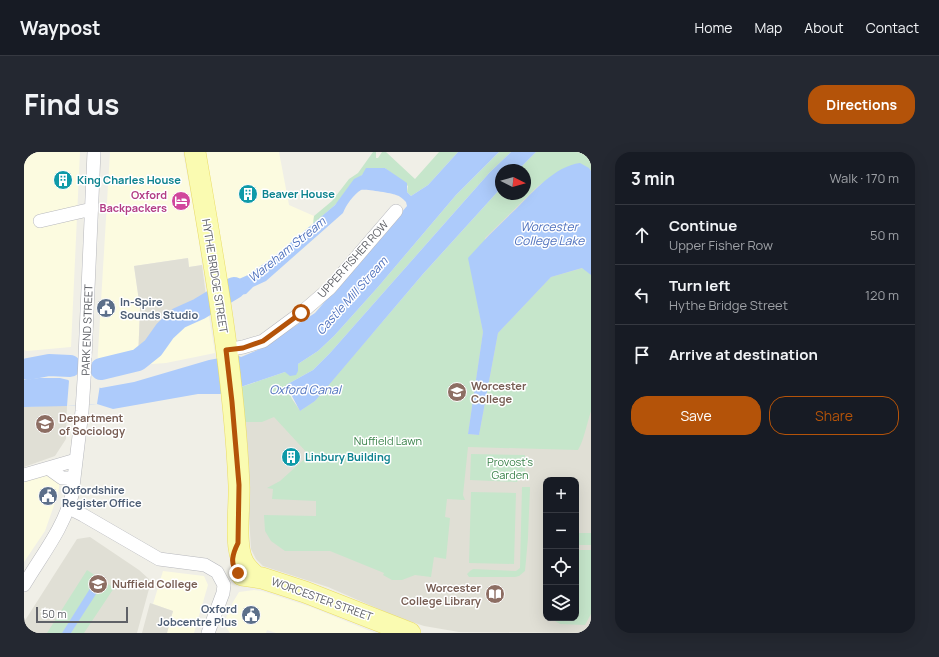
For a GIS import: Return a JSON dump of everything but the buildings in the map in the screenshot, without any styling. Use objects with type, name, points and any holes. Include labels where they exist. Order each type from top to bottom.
[{"type":"main road","name":"HYTHE BRIDGE STREET","points":[[195,152],[232,396],[239,485],[238,543],[243,562],[255,576]]},
{"type":"main road","name":"WORCESTER STREET","points":[[255,576],[305,592],[410,633]]},
{"type":"street","name":"PARK END STREET","points":[[24,585],[64,520],[74,478],[84,380],[94,152]]},
{"type":"street","points":[[40,221],[92,209]]},
{"type":"street","name":"UPPER FISHER ROW","points":[[226,351],[243,348],[263,341],[301,313],[330,288],[396,211]]},
{"type":"street","points":[[24,475],[76,460]]},
{"type":"street","points":[[48,468],[62,478],[74,478]]},
{"type":"street","points":[[68,508],[83,515],[158,559],[205,565],[217,572],[224,585],[223,593],[208,633]]},
{"type":"shaded area","points":[[24,152],[80,152],[71,347],[24,350]]},
{"type":"shaded area","points":[[110,152],[183,152],[198,233],[202,265],[189,267],[188,258],[134,266],[140,308],[138,360],[153,348],[165,331],[179,318],[207,304],[215,353],[166,363],[97,368]]},
{"type":"shaded area","points":[[205,152],[279,152],[289,205],[314,216],[313,224],[276,255],[248,275],[227,282]]},
{"type":"shaded area","name":"Worcester College","points":[[536,152],[591,152],[591,633],[459,632],[424,626],[397,617],[328,587],[263,566],[256,559],[251,549],[243,417],[292,399],[301,411],[495,200],[531,200],[531,164],[524,164]]},
{"type":"shaded area","points":[[188,258],[189,267],[202,265],[207,304],[179,318],[165,331],[153,348],[138,360],[140,308],[134,266]]},
{"type":"shaded area","name":"Department of Sociology","points":[[67,406],[66,439],[55,456],[24,467],[24,407]]},
{"type":"shaded area","points":[[48,469],[60,481],[58,494],[45,531],[24,562],[24,477]]},
{"type":"shaded area","name":"Nuffield College","points":[[90,537],[139,570],[149,579],[149,589],[137,633],[24,633],[24,622],[77,539]]},
{"type":"shaded area","points":[[163,571],[204,576],[208,585],[194,633],[167,633],[173,611],[153,604]]},
{"type":"shaded area","points":[[254,590],[262,591],[311,607],[375,633],[276,633],[267,630],[266,633],[230,633],[226,627],[226,618],[233,602],[239,592]]},
{"type":"shaded area","name":"Nuffield College","points":[[150,603],[173,611],[167,633],[142,633]]},
{"type":"green space","points":[[373,152],[376,152],[376,158],[378,158],[382,152],[386,152],[415,179],[439,152],[458,152],[428,185],[411,196],[407,192],[408,186],[385,168],[373,168],[362,175],[335,205],[313,224],[314,216],[332,201],[349,179],[358,173]]},
{"type":"green space","name":"Nuffield Lawn","points":[[499,152],[511,152],[498,164],[495,164],[495,167],[330,353],[313,370],[286,385],[292,399],[300,411],[315,401],[423,274],[495,195],[495,200],[524,200],[485,238],[478,306],[483,332],[468,434],[479,435],[498,333],[551,277],[583,268],[591,275],[591,411],[580,446],[578,450],[468,447],[463,495],[465,500],[447,499],[445,517],[450,518],[446,559],[434,557],[431,577],[415,575],[402,580],[392,580],[383,575],[384,573],[330,551],[285,551],[271,541],[265,531],[264,515],[316,516],[316,501],[272,499],[273,489],[267,488],[280,481],[309,455],[274,417],[262,422],[245,422],[241,387],[285,372],[298,371],[298,364],[318,351],[334,336],[378,287],[456,195]]},
{"type":"green space","name":"Nuffield Lawn","points":[[536,152],[591,152],[591,171],[589,168],[557,173],[538,186],[531,193],[531,164],[524,164]]},
{"type":"green space","name":"Provost's Garden","points":[[471,454],[525,455],[525,475],[523,475],[523,480],[518,480],[517,482],[470,480]]},
{"type":"green space","points":[[522,487],[530,487],[525,571],[519,576],[515,577],[469,577],[467,574],[473,569],[516,571],[520,568]]},
{"type":"green space","points":[[471,492],[516,493],[514,564],[469,563]]},
{"type":"green space","points":[[579,533],[591,533],[591,545],[579,545]]},
{"type":"green space","points":[[579,550],[591,550],[591,614],[585,625],[560,624],[555,621],[579,621]]},
{"type":"green space","points":[[87,570],[114,588],[84,633],[71,633],[97,591],[92,587],[62,633],[47,633]]},
{"type":"water","name":"Castle Mill Stream","points":[[458,152],[499,152],[456,195],[378,287],[334,336],[318,351],[298,364],[298,371],[296,375],[290,376],[285,372],[220,394],[198,394],[113,409],[97,404],[24,407],[24,380],[60,378],[101,388],[134,382],[209,360],[236,355],[241,357],[260,349],[315,313],[407,206],[406,202],[397,195],[361,190],[350,200],[343,213],[266,281],[253,287],[246,294],[233,296],[208,312],[206,294],[231,280],[239,279],[248,275],[276,255],[335,205],[354,179],[362,175],[366,168],[385,168],[407,183],[407,192],[411,196],[428,185]]},
{"type":"water","name":"Oxford Canal","points":[[511,152],[536,152],[524,164],[498,164]]},
{"type":"water","name":"Worcester College Lake","points":[[580,163],[589,168],[591,171],[591,275],[582,268],[551,277],[498,333],[479,435],[468,434],[483,332],[468,258],[479,245],[525,200],[531,200],[531,194],[537,188],[553,174],[571,165]]},
{"type":"water","name":"Oxford Canal","points":[[495,167],[495,195],[423,274],[315,401],[300,411],[286,385],[313,370],[330,353]]},
{"type":"water","points":[[91,587],[98,591],[71,633],[62,633]]},
{"type":"pier","points":[[67,378],[100,385],[97,404],[67,406],[69,381]]},
{"type":"waterway","name":"Wareham Stream","points":[[101,369],[138,360],[153,348],[165,331],[179,318],[199,309],[234,288]]},
{"type":"waterway","name":"Wareham Stream","points":[[28,369],[49,365],[70,366]]},
{"type":"place","name":"King Charles House","points":[[63,180]]},
{"type":"place","name":"Beaver House","points":[[248,194]]},
{"type":"place","name":"Oxford Backpackers","points":[[181,201]]},
{"type":"place","name":"In-Spire Sounds Studio","points":[[106,308]]},
{"type":"place","name":"Worcester College","points":[[457,392]]},
{"type":"place","name":"Department of Sociology","points":[[45,424]]},
{"type":"place","name":"Linbury Building","points":[[291,457]]},
{"type":"place","name":"Oxfordshire Register Office","points":[[48,496]]},
{"type":"place","name":"Nuffield College","points":[[98,584]]},
{"type":"place","name":"Worcester College Library","points":[[495,594]]},
{"type":"place","name":"Oxford Jobcentre Plus","points":[[251,615]]},
{"type":"route","points":[[238,573],[233,566],[232,560],[238,543],[240,508],[239,485],[226,350],[243,348],[263,341],[301,313]]}]
